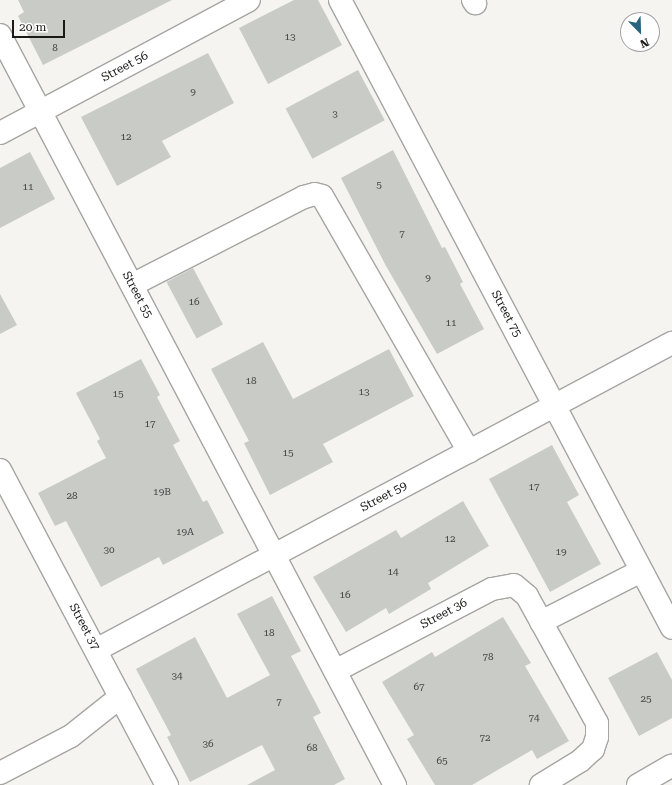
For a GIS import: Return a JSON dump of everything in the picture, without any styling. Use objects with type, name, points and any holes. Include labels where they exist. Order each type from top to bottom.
[{"type":"street","name":"Street 56","points":[[0,133],[249,0]]},
{"type":"street","name":"Street 75","points":[[340,0],[672,628]]},
{"type":"street","name":"Street 55","points":[[0,35],[274,556]]},
{"type":"street","points":[[132,285],[304,197],[315,194],[322,196],[469,452]]},
{"type":"street","name":"Street 59","points":[[96,650],[672,343]]},
{"type":"street","name":"Street 37","points":[[0,470],[5,492],[96,650],[167,785]]},
{"type":"street","points":[[274,556],[394,785]]},
{"type":"street","points":[[541,622],[642,571]]},
{"type":"street","name":"Street 36","points":[[335,671],[502,585],[514,585],[527,596],[597,723],[597,737],[593,749],[580,761],[541,785]]},
{"type":"street","points":[[0,773],[71,736],[120,697]]},
{"type":"street","points":[[638,785],[672,765]]},
{"type":"building","points":[[18,0],[172,0],[43,65],[18,16],[24,12]]},
{"type":"building","points":[[294,0],[318,0],[342,45],[268,84],[239,28]]},
{"type":"building","points":[[208,53],[234,103],[162,141],[171,157],[117,186],[81,117]]},
{"type":"building","points":[[358,70],[385,120],[312,159],[286,108]]},
{"type":"building","points":[[393,150],[442,248],[445,247],[463,282],[460,284],[484,329],[437,354],[386,266],[341,178]]},
{"type":"building","points":[[30,152],[55,199],[0,228],[0,168]]},
{"type":"building","points":[[193,268],[223,325],[197,339],[167,282]]},
{"type":"building","points":[[0,294],[17,325],[0,334]]},
{"type":"building","points":[[263,342],[293,399],[389,349],[414,396],[323,444],[333,462],[270,495],[244,443],[249,441],[211,369]]},
{"type":"building","points":[[141,359],[160,395],[157,397],[180,441],[173,445],[203,502],[207,500],[224,533],[163,565],[159,557],[101,587],[66,521],[55,526],[38,493],[106,458],[97,441],[100,439],[76,393]]},
{"type":"building","points":[[552,445],[579,495],[567,502],[601,564],[550,592],[489,479]]},
{"type":"building","points":[[463,501],[489,546],[428,583],[431,589],[389,614],[386,608],[346,632],[313,577],[396,530],[401,538]]},
{"type":"building","points":[[272,596],[301,651],[291,656],[321,713],[313,717],[345,779],[334,785],[247,785],[275,770],[262,745],[190,782],[167,737],[171,735],[136,669],[195,637],[227,698],[270,675],[237,614]]},
{"type":"building","points":[[503,617],[531,663],[525,666],[569,741],[537,759],[532,750],[472,785],[435,785],[407,739],[414,735],[382,682],[432,652],[435,657]]},
{"type":"building","points":[[657,652],[672,680],[672,718],[639,736],[608,678]]}]
